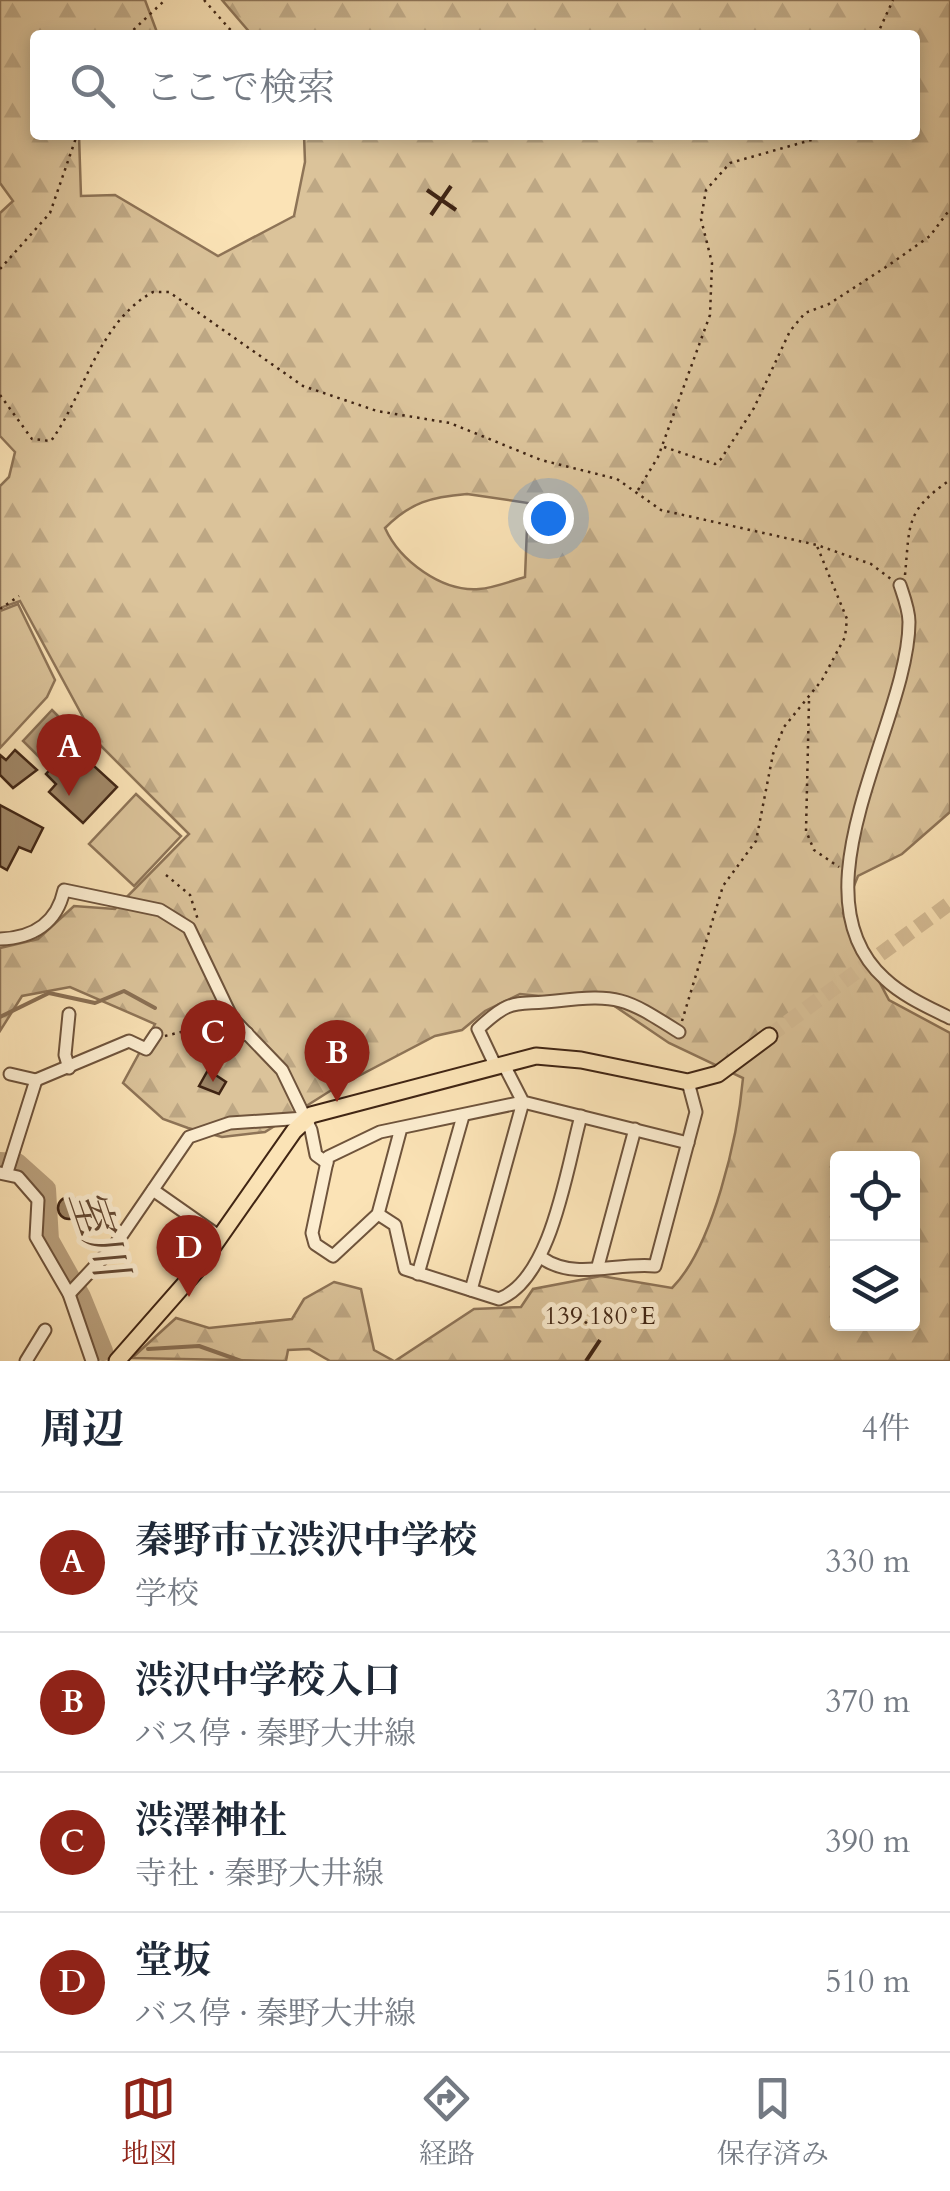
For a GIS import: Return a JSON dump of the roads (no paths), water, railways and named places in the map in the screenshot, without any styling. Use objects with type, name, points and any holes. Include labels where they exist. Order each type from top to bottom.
[{"type":"main road","points":[[117,1361],[167,1308],[305,1118],[331,1107],[536,1056],[581,1060],[688,1082],[718,1074],[769,1036]]},
{"type":"street","points":[[900,586],[909,616],[900,682],[859,804],[850,870],[856,931],[872,965],[914,999],[950,1018]]},
{"type":"street","points":[[0,939],[44,927],[60,908],[64,890],[171,913],[194,934],[228,1011],[282,1070],[305,1118],[316,1155],[327,1163]]},
{"type":"street","points":[[470,1290],[523,1102],[478,1029],[503,1008],[523,1000],[608,996],[643,1009],[679,1032]]},
{"type":"street","points":[[69,1014],[65,1055],[69,1068]]},
{"type":"street","points":[[203,1050],[247,1033]]},
{"type":"street","points":[[10,1074],[36,1080],[129,1041],[146,1049],[156,1034]]},
{"type":"street","points":[[36,1080],[5,1171],[33,1190],[39,1211],[36,1238],[70,1292],[92,1361]]},
{"type":"street","points":[[542,1258],[570,1271],[598,1266],[655,1266],[696,1112],[688,1082]]},
{"type":"street","points":[[401,1128],[378,1214],[334,1256],[322,1252],[312,1233],[328,1157],[380,1132],[523,1102],[688,1144]]},
{"type":"street","points":[[70,1292],[115,1245],[196,1132],[279,1116],[305,1118]]},
{"type":"street","points":[[418,1274],[463,1116]]},
{"type":"street","points":[[378,1214],[395,1225],[405,1269],[499,1300],[509,1296],[542,1258],[581,1116]]},
{"type":"street","points":[[598,1266],[634,1129]]},
{"type":"street","points":[[153,1190],[220,1237]]},
{"type":"street","points":[[26,1361],[46,1330]]},
{"type":"waterway","points":[[0,1017],[49,993],[95,1003],[124,991],[155,1008]]},
{"type":"waterway","name":"室川","points":[[0,1162],[17,1163],[46,1189],[49,1240],[81,1297],[103,1351]]},
{"type":"waterway","name":"室川","points":[[148,1349],[199,1346],[241,1361]]},
{"type":"tunnel","points":[[769,1036],[950,903]]},
{"type":"place","name":"秦野市立渋沢中学校","points":[[69,796]]},
{"type":"place","name":"渋澤神社","points":[[213,1082]]},
{"type":"place","name":"渋沢中学校入口","points":[[337,1102]]},
{"type":"place","name":"堂坂","points":[[189,1297]]}]
